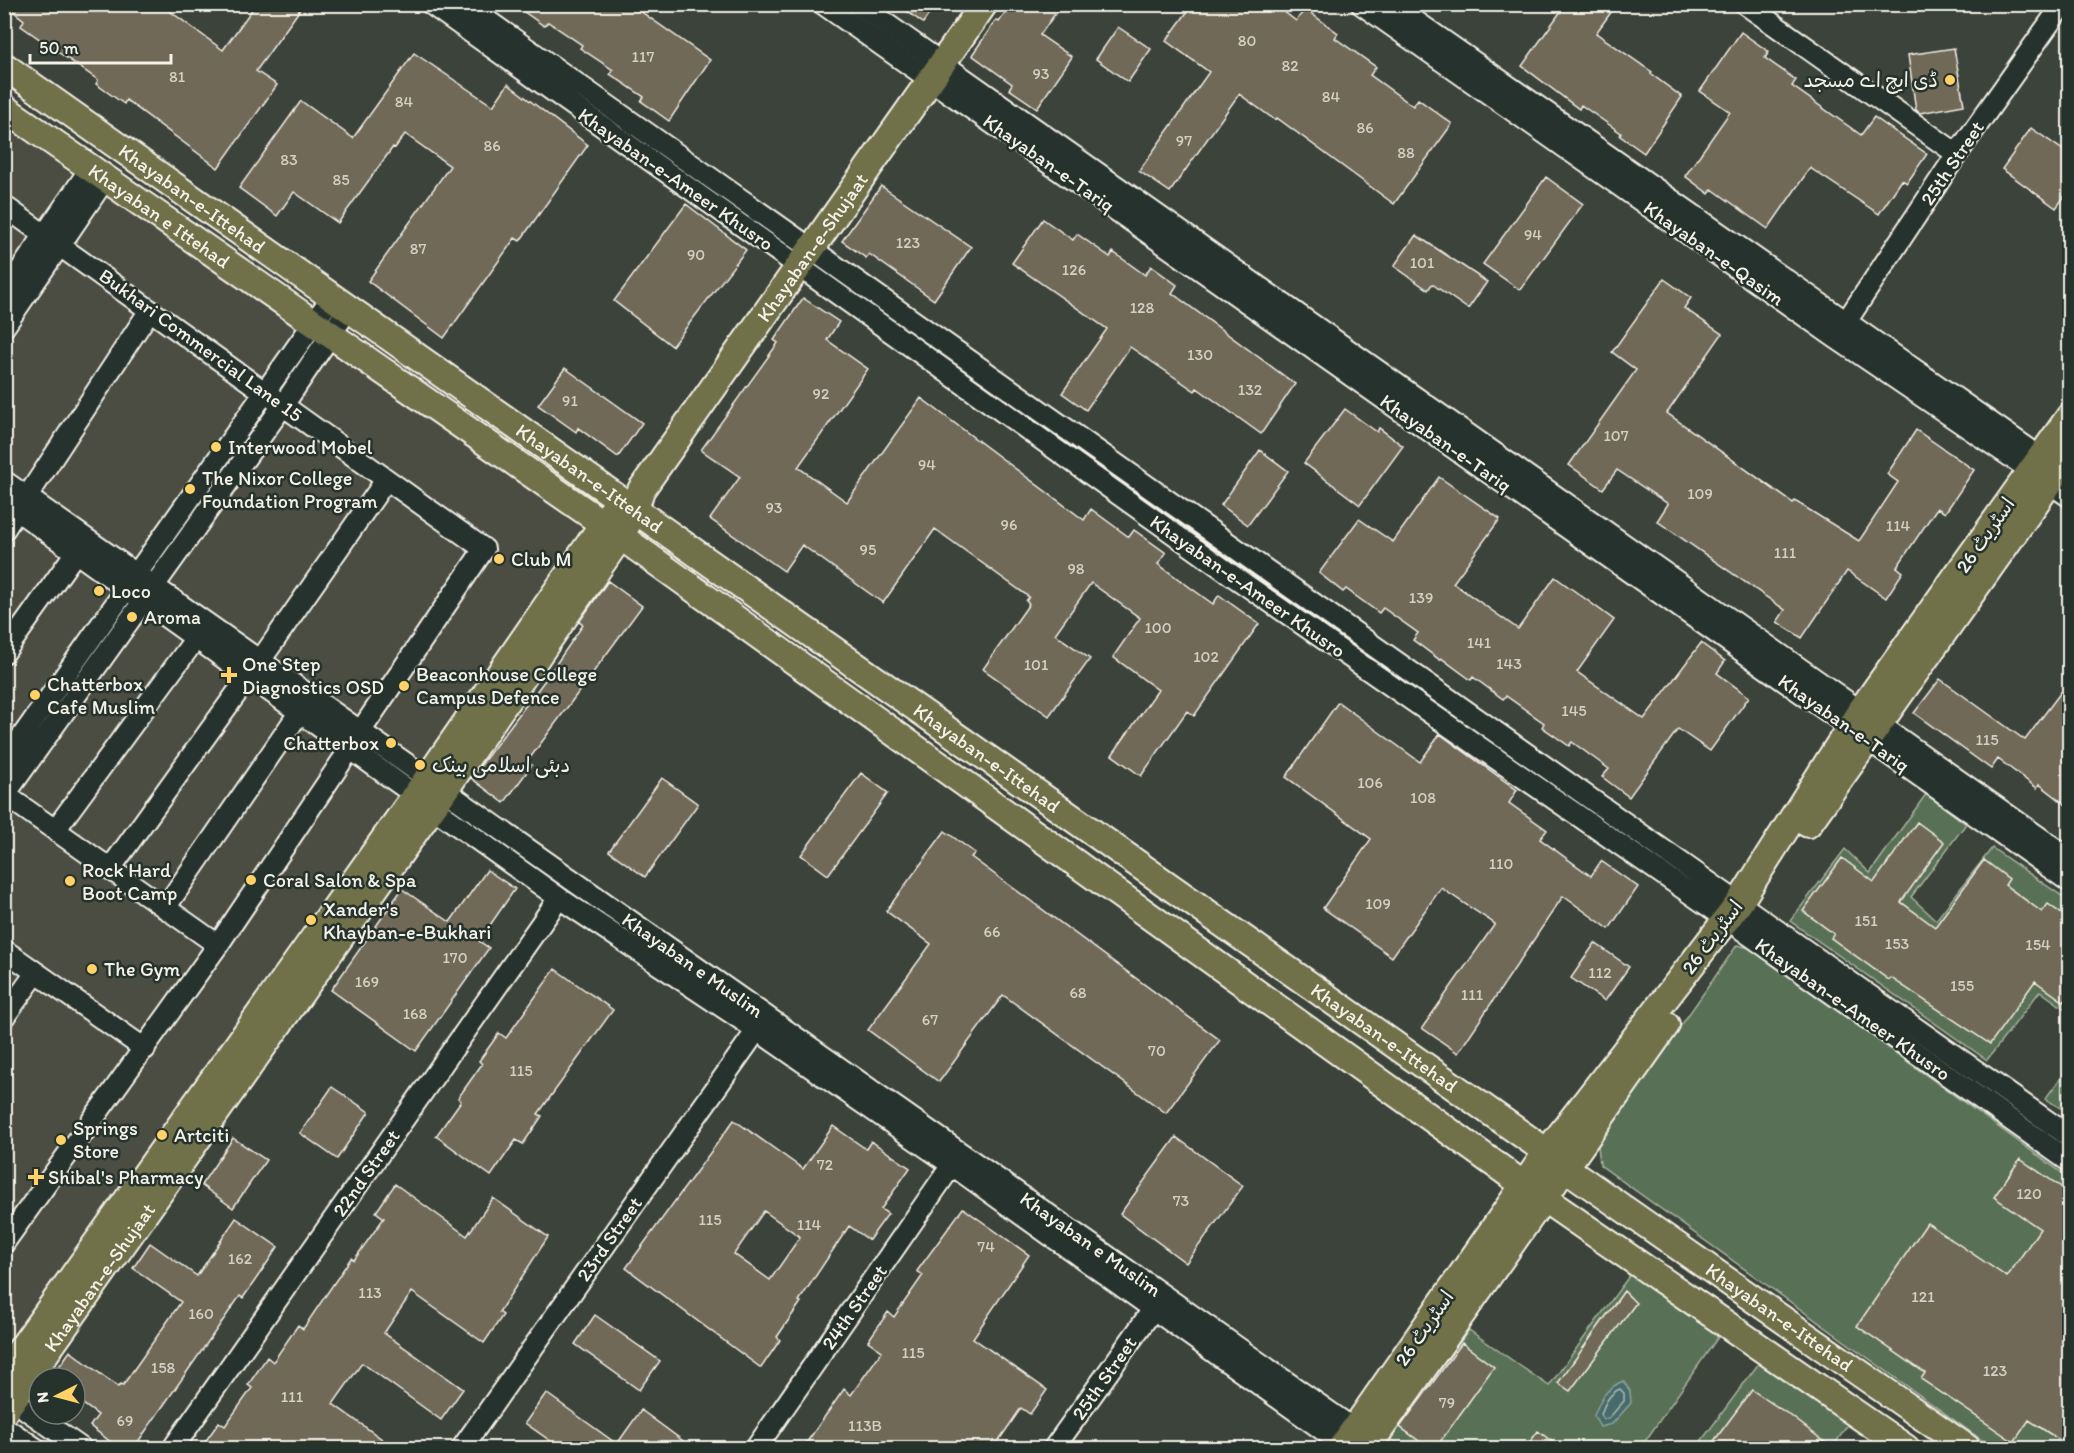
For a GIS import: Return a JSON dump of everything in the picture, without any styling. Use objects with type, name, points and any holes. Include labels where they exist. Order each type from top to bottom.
[{"type":"main road","name":"Khayaban-e-Shujaat","points":[[7,1402],[631,503],[984,4]]},
{"type":"main road","name":"Khayaban-e-Ittehad","points":[[4,66],[340,303],[631,503],[1555,1160],[1967,1449]]},
{"type":"main road","name":"Khayaban e Ittehad","points":[[4,108],[323,329]]},
{"type":"main road","name":"Khayaban-e-Ittehad","points":[[323,329],[612,531],[1534,1192],[1906,1449]]},
{"type":"main road","name":"اسٹریٹ 26","points":[[1358,1444],[1555,1160],[1738,915],[1864,727],[2055,473],[2070,416]]},
{"type":"main road","points":[[612,531],[631,540],[633,529],[641,522],[631,503]]},
{"type":"main road","name":"Khayaban-e-Shujaat","points":[[4,1373],[430,794]]},
{"type":"street","name":"Khayaban-e-Ameer Khusro","points":[[431,4],[1235,548],[1738,915],[2070,1162]]},
{"type":"street","name":"Khayaban-e-Ameer Khusro","points":[[464,4],[1222,568],[2070,1137]]},
{"type":"street","name":"Khayaban-e-Tariq","points":[[823,4],[937,72],[1864,727],[2070,882]]},
{"type":"street","name":"Khayaban-e-Tariq","points":[[858,4],[937,72]]},
{"type":"street","name":"Khayaban-e-Qasim","points":[[1361,4],[1841,331],[2055,473]]},
{"type":"street","name":"Khayaban-e-Qasim","points":[[1391,4],[1841,331]]},
{"type":"street","points":[[1745,4],[1957,154]]},
{"type":"street","name":"25th Street","points":[[1841,331],[1957,154],[2063,4]]},
{"type":"street","points":[[4,327],[53,239],[98,174]]},
{"type":"street","name":"Bukhari Commercial Lane 15","points":[[4,206],[266,391],[484,549],[355,740]]},
{"type":"street","points":[[4,294],[53,239]]},
{"type":"street","points":[[218,945],[5,795],[284,404],[323,329],[340,303]]},
{"type":"street","points":[[4,530],[16,503],[150,310]]},
{"type":"street","points":[[4,762],[266,391],[323,329]]},
{"type":"street","points":[[110,868],[255,669],[386,480]]},
{"type":"street","name":"Khayaban e Muslim","points":[[4,481],[16,503],[76,552],[131,582]]},
{"type":"street","name":"Khayaban e Muslim","points":[[16,503],[149,594],[430,794],[862,1093],[1358,1444]]},
{"type":"street","points":[[1184,541],[1192,543],[1200,539],[1203,532],[1201,524]]},
{"type":"street","points":[[1222,568],[1217,563],[1218,551],[1228,546],[1235,548]]},
{"type":"street","points":[[4,653],[76,552]]},
{"type":"street","name":"Khayaban e Muslim","points":[[149,594],[196,638],[255,669],[299,713],[355,740]]},
{"type":"street","points":[[54,830],[196,638]]},
{"type":"street","points":[[165,908],[299,713]]},
{"type":"street","name":"Khayaban-e-Tariq","points":[[1864,727],[2070,859]]},
{"type":"street","points":[[5,1240],[218,945],[355,740]]},
{"type":"street","name":"Khayaban e Muslim","points":[[430,794],[559,898],[757,1030],[862,1093],[952,1165],[1154,1308],[1358,1444]]},
{"type":"street","name":"22nd Street","points":[[173,1449],[559,898]]},
{"type":"street","points":[[4,950],[145,1049]]},
{"type":"street","points":[[4,1017],[36,972]]},
{"type":"street","name":"23rd Street","points":[[462,1449],[757,1030]]},
{"type":"street","name":"24th Street","points":[[756,1449],[952,1165]]},
{"type":"street","name":"25th Street","points":[[1054,1449],[1154,1308]]},
{"type":"street","points":[[7,1402],[81,1449]]},
{"type":"street","points":[[4,1427],[35,1449]]},
{"type":"shaded area","points":[[5,128],[601,533],[5,1384]]},
{"type":"green space","points":[[1926,794],[1966,824],[1911,897],[1936,920],[1992,848],[2069,901],[2069,1012],[2040,991],[1987,1060],[1790,921],[1845,849],[1870,873]]},
{"type":"green space","points":[[1737,945],[1750,948],[2069,1178],[2069,1448],[1993,1448],[1600,1165],[1598,1145]]},
{"type":"green space","points":[[2069,1067],[2069,1113],[2045,1099]]},
{"type":"green space","points":[[1632,1272],[1721,1333],[1641,1447],[1643,1448],[1404,1448],[1389,1438],[1469,1330],[1549,1386]]},
{"type":"green space","points":[[1759,1363],[1850,1422],[1832,1448],[1696,1448]]},
{"type":"water","points":[[1623,1381],[1630,1391],[1631,1403],[1612,1424],[1600,1427],[1594,1416],[1599,1404],[1608,1390]]},
{"type":"building","points":[[4,4],[160,4],[223,50],[256,4],[304,4],[256,71],[277,85],[218,168],[126,100],[124,104],[96,84],[98,80],[21,26],[24,20]]},
{"type":"building","points":[[513,4],[630,4],[710,60],[669,121],[641,101],[644,97],[610,74],[613,70],[580,48],[582,45],[548,22],[544,26]]},
{"type":"building","points":[[897,4],[936,4],[923,23]]},
{"type":"building","points":[[1011,4],[1062,4],[1040,35],[1072,57],[1037,108],[1009,89],[1012,84],[972,55],[996,20],[999,22]]},
{"type":"building","points":[[1193,4],[1274,4],[1296,21],[1305,9],[1338,33],[1335,38],[1376,67],[1370,75],[1413,106],[1418,99],[1452,124],[1394,204],[1277,118],[1275,120],[1239,94],[1170,192],[1139,171],[1209,72],[1166,41]]},
{"type":"building","points":[[1566,4],[1617,4],[1596,33],[1652,72],[1651,74],[1682,97],[1644,153],[1620,136],[1621,133],[1581,105],[1579,109],[1522,66]]},
{"type":"building","points":[[1118,27],[1151,49],[1128,82],[1096,59]]},
{"type":"building","points":[[1741,32],[1769,52],[1765,58],[1796,80],[1792,86],[1861,135],[1874,117],[1927,154],[1907,183],[1902,180],[1879,214],[1810,168],[1768,229],[1712,189],[1709,194],[1685,176],[1730,112],[1700,91]]},
{"type":"building","points":[[1954,48],[1964,105],[1920,113],[1916,110],[1908,55]]},
{"type":"building","points":[[414,53],[493,106],[508,84],[588,145],[520,241],[515,238],[444,338],[368,281],[450,166],[405,134],[338,223],[294,192],[277,216],[239,188],[301,101],[353,138]]},
{"type":"building","points":[[2031,128],[2070,155],[2070,189],[2056,208],[2002,169]]},
{"type":"building","points":[[1546,177],[1583,204],[1520,290],[1483,264]]},
{"type":"building","points":[[881,186],[971,247],[934,300],[869,254],[866,258],[842,241]]},
{"type":"building","points":[[686,204],[746,250],[672,346],[614,301]]},
{"type":"building","points":[[1043,219],[1073,240],[1077,234],[1110,257],[1113,252],[1145,275],[1151,266],[1177,285],[1172,293],[1295,384],[1261,434],[1197,388],[1195,391],[1130,347],[1086,410],[1062,393],[1107,329],[1012,263]]},
{"type":"building","points":[[1416,235],[1487,282],[1468,309],[1432,284],[1428,290],[1394,266]]},
{"type":"building","points":[[1664,279],[1691,298],[1684,308],[1722,334],[1667,413],[1793,503],[1795,501],[1859,541],[1898,482],[1887,474],[1916,430],[1974,470],[1945,513],[1937,508],[1897,567],[1903,572],[1886,598],[1847,571],[1802,638],[1777,622],[1785,610],[1657,521],[1668,504],[1617,470],[1603,489],[1569,465],[1636,370],[1612,352]]},
{"type":"building","points":[[803,298],[839,322],[827,340],[868,369],[798,467],[847,502],[921,398],[1084,520],[1091,509],[1129,537],[1134,530],[1166,553],[1158,564],[1213,604],[1219,595],[1259,624],[1194,716],[1187,711],[1141,776],[1112,755],[1158,690],[1113,657],[1140,618],[1091,583],[1055,634],[1090,659],[1049,716],[983,669],[1029,604],[1026,601],[1029,597],[935,529],[883,603],[802,545],[784,571],[710,519],[740,477],[701,450],[778,343],[774,340]]},
{"type":"building","points":[[565,368],[642,423],[618,457],[578,428],[576,432],[538,405]]},
{"type":"building","points":[[1345,409],[1377,432],[1379,428],[1403,446],[1360,505],[1304,463]]},
{"type":"building","points":[[1260,450],[1288,471],[1248,525],[1221,505]]},
{"type":"building","points":[[1439,477],[1500,519],[1453,583],[1518,629],[1555,577],[1614,620],[1577,672],[1644,719],[1701,643],[1725,661],[1717,673],[1749,697],[1710,751],[1678,729],[1629,797],[1602,777],[1609,769],[1572,742],[1569,746],[1542,727],[1544,723],[1506,696],[1503,699],[1473,677],[1471,680],[1441,658],[1440,660],[1413,640],[1418,633],[1383,608],[1379,613],[1346,589],[1343,592],[1319,573],[1359,519],[1393,542]]},
{"type":"building","points":[[608,581],[642,606],[527,762],[532,765],[504,803],[471,778],[545,680],[583,625],[579,622]]},
{"type":"building","points":[[1940,679],[2025,740],[2070,680],[2070,808],[2039,784],[2037,788],[1998,759],[1991,769],[1914,713]]},
{"type":"building","points":[[1338,702],[1420,762],[1440,734],[1517,790],[1509,803],[1547,830],[1540,839],[1591,876],[1601,861],[1638,887],[1609,929],[1563,896],[1458,1053],[1422,1028],[1495,924],[1441,888],[1392,957],[1323,908],[1371,839],[1286,777]]},
{"type":"building","points":[[861,773],[888,793],[828,875],[801,855]]},
{"type":"building","points":[[662,778],[698,804],[645,877],[609,851]]},
{"type":"building","points":[[1917,822],[1944,842],[1901,902],[1935,927],[1984,860],[2009,879],[2005,885],[2042,912],[2048,904],[2070,920],[2070,994],[2064,1002],[2035,981],[1990,1044],[1891,978],[1889,980],[1831,938],[1834,934],[1803,911],[1842,858],[1874,882]]},
{"type":"building","points":[[945,831],[975,853],[971,857],[1220,1040],[1166,1113],[1003,995],[939,1082],[868,1030],[931,944],[886,911]]},
{"type":"building","points":[[487,870],[515,889],[479,941],[489,948],[416,1051],[331,990],[402,889],[450,922]]},
{"type":"building","points":[[1595,943],[1629,967],[1605,1001],[1571,978]]},
{"type":"building","points":[[555,969],[613,1010],[538,1114],[542,1116],[523,1144],[516,1140],[491,1176],[436,1136],[461,1101],[458,1098],[482,1064],[479,1061],[499,1033],[506,1038]]},
{"type":"building","points":[[332,1087],[369,1112],[337,1159],[300,1133]]},
{"type":"building","points":[[734,1120],[803,1169],[833,1126],[866,1149],[871,1141],[910,1168],[881,1209],[888,1214],[869,1240],[849,1226],[799,1301],[801,1302],[777,1337],[780,1340],[761,1368],[626,1268]],"holes":[[[764,1211],[800,1237],[770,1280],[734,1254]]]},
{"type":"building","points":[[1176,1137],[1243,1186],[1186,1263],[1120,1214]]},
{"type":"building","points":[[233,1138],[266,1160],[233,1208],[201,1185]]},
{"type":"building","points":[[2020,1159],[2064,1189],[2063,1191],[2070,1196],[2070,1447],[2029,1420],[2014,1442],[1921,1379],[1925,1373],[1857,1326],[1927,1223],[2007,1277],[2040,1229],[1994,1197]]},
{"type":"building","points":[[395,1184],[467,1236],[493,1198],[548,1237],[499,1312],[503,1315],[484,1343],[412,1292],[384,1333],[463,1389],[441,1420],[362,1363],[333,1404],[396,1449],[200,1449],[219,1422],[225,1426],[252,1388],[248,1385],[267,1357],[273,1362],[298,1325],[303,1329],[351,1258],[354,1260],[384,1218],[376,1212]]},
{"type":"building","points":[[963,1208],[1029,1255],[973,1338],[1047,1390],[1030,1414],[1021,1408],[993,1449],[802,1449],[844,1389],[851,1395],[882,1351],[868,1341],[888,1312],[894,1317],[923,1275],[917,1271]]},
{"type":"building","points":[[236,1218],[278,1247],[243,1298],[240,1296],[133,1449],[120,1449],[90,1426],[98,1415],[87,1407],[87,1366],[59,1366],[70,1351],[118,1387],[123,1385],[181,1302],[133,1268],[150,1243],[197,1276]]},
{"type":"building","points":[[1624,1291],[1636,1303],[1570,1391],[1558,1383]]},
{"type":"building","points":[[595,1315],[660,1361],[639,1390],[575,1344]]},
{"type":"building","points":[[1462,1343],[1494,1367],[1435,1449],[1430,1449],[1400,1427]]},
{"type":"building","points":[[1752,1390],[1791,1416],[1834,1449],[1708,1449]]},
{"type":"building","points":[[546,1393],[617,1444],[641,1410],[694,1449],[562,1449],[525,1423]]},
{"type":"building","points":[[1538,1431],[1562,1449],[1525,1449]]},
{"type":"place","name":"ڈی ایچ اے مسجد","points":[[1950,80]]},
{"type":"place","name":"Interwood Mobel","points":[[216,447]]},
{"type":"place","name":"The Nixor College Foundation Program","points":[[190,489]]},
{"type":"place","name":"Club M","points":[[499,559]]},
{"type":"place","name":"Loco","points":[[99,591]]},
{"type":"place","name":"Aroma","points":[[132,617]]},
{"type":"place","name":"One Step Diagnostics OSD","points":[[229,675]]},
{"type":"place","name":"Beaconhouse College Campus Defence","points":[[404,686]]},
{"type":"place","name":"Chatterbox Cafe Muslim","points":[[35,695]]},
{"type":"place","name":"Chatterbox","points":[[391,743]]},
{"type":"place","name":"دبئی اسلامی بینک","points":[[420,765]]},
{"type":"place","name":"Coral Salon & Spa","points":[[251,880]]},
{"type":"place","name":"Rock Hard Boot Camp","points":[[70,881]]},
{"type":"place","name":"Xander's Khayban-e-Bukhari","points":[[311,920]]},
{"type":"place","name":"The Gym","points":[[92,969]]},
{"type":"place","name":"Artciti","points":[[162,1135]]},
{"type":"place","name":"Springs Store","points":[[61,1140]]},
{"type":"place","name":"Shibal's Pharmacy","points":[[36,1177]]}]
